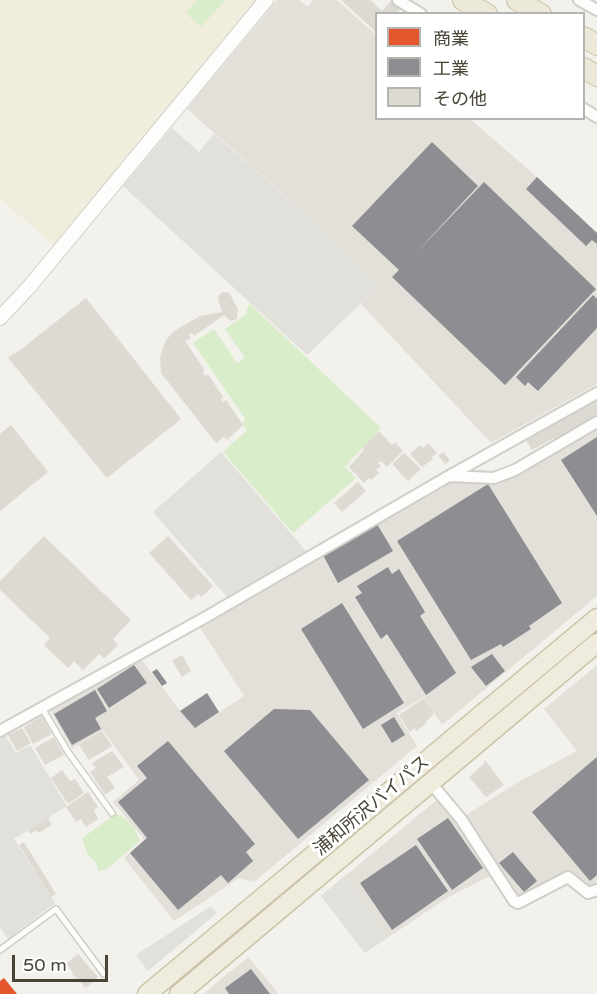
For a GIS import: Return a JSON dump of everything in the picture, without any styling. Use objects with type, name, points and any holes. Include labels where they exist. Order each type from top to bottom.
[{"type":"highway","points":[[463,0],[484,12]]},
{"type":"highway","points":[[518,0],[539,12]]},
{"type":"highway","name":"浦和所沢バイパス","points":[[147,994],[597,618]]},
{"type":"highway","name":"浦和所沢バイパス","points":[[179,994],[597,643]]},
{"type":"street","points":[[0,318],[30,286],[266,0]]},
{"type":"street","points":[[398,0],[418,12]]},
{"type":"street","points":[[579,0],[597,10]]},
{"type":"street","points":[[0,732],[597,393]]},
{"type":"street","points":[[449,476],[494,478],[515,470],[597,422]]},
{"type":"street","points":[[430,782],[461,819],[514,901],[518,903],[568,877],[588,893],[597,890]]},
{"type":"lane","points":[[42,708],[68,752],[112,813]]},
{"type":"lane","points":[[0,950],[56,909],[104,974]]},
{"type":"shaded area","points":[[0,0],[256,0],[55,247],[0,198]]},
{"type":"shaded area","points":[[277,0],[299,0],[308,7],[313,0],[337,0],[375,34],[375,120],[471,120],[597,233],[597,384],[491,443],[361,304],[379,286],[337,242],[187,109]]},
{"type":"shaded area","points":[[172,128],[199,152],[214,134],[337,242],[379,286],[307,355],[123,186]]},
{"type":"shaded area","points":[[597,429],[597,596],[442,725],[424,697],[397,713],[417,746],[254,882],[239,878],[174,921],[124,858],[144,839],[113,802],[139,780],[103,730],[72,749],[51,712],[52,707],[139,656],[195,728],[244,696],[199,626],[450,482],[500,482]]},
{"type":"shaded area","points":[[221,452],[306,551],[227,597],[153,512]]},
{"type":"shaded area","points":[[597,665],[597,885],[593,889],[587,888],[569,872],[520,897],[515,896],[466,815],[520,781],[577,751],[544,709]]},
{"type":"shaded area","points":[[5,735],[16,753],[30,745],[67,806],[14,839],[55,903],[8,939],[0,927],[0,738]]},
{"type":"shaded area","points":[[438,799],[458,821],[492,875],[447,898],[365,953],[321,896]]},
{"type":"shaded area","points":[[345,876],[389,936],[365,953],[321,896]]},
{"type":"shaded area","points":[[211,906],[217,913],[148,971],[136,955]]},
{"type":"shaded area","points":[[248,957],[279,994],[203,994]]},
{"type":"green space","points":[[197,0],[225,0],[201,27],[186,13]]},
{"type":"green space","points":[[249,303],[381,428],[345,467],[356,478],[293,533],[223,452],[247,430],[242,423],[246,420],[193,343],[214,329],[237,363],[245,358],[225,329],[246,314]]},
{"type":"green space","points":[[116,814],[128,821],[140,841],[107,869],[98,871],[96,862],[88,855],[82,838]]},
{"type":"building: 商業","points":[[4,978],[17,994],[0,994],[0,981]]},
{"type":"building: 工業","points":[[432,142],[478,186],[413,256],[484,182],[596,289],[505,385],[392,277],[399,270],[352,226]]},
{"type":"building: 工業","points":[[537,177],[597,233],[597,244],[592,240],[586,246],[526,189]]},
{"type":"building: 工業","points":[[593,295],[597,299],[597,328],[538,391],[528,382],[525,386],[516,377]]},
{"type":"building: 工業","points":[[597,437],[597,516],[561,460]]},
{"type":"building: 工業","points":[[488,484],[562,603],[529,626],[531,629],[503,647],[501,644],[471,660],[397,541]]},
{"type":"building: 工業","points":[[377,524],[393,551],[338,583],[323,555]]},
{"type":"building: 工業","points":[[388,567],[392,574],[399,569],[425,612],[420,616],[456,673],[426,695],[387,634],[381,639],[355,597],[362,593],[357,586]]},
{"type":"building: 工業","points":[[342,603],[404,703],[363,729],[301,629]]},
{"type":"building: 工業","points":[[492,654],[505,671],[486,686],[471,667]]},
{"type":"building: 工業","points":[[134,665],[147,683],[109,708],[97,689]]},
{"type":"building: 工業","points":[[157,669],[167,683],[162,686],[152,672]]},
{"type":"building: 工業","points":[[95,690],[107,711],[95,718],[101,729],[72,745],[54,714]]},
{"type":"building: 工業","points":[[207,693],[219,712],[195,728],[180,711]]},
{"type":"building: 工業","points":[[274,709],[310,710],[369,780],[298,839],[224,751]]},
{"type":"building: 工業","points":[[394,717],[405,735],[392,743],[381,725]]},
{"type":"building: 工業","points":[[168,741],[255,844],[246,852],[253,861],[228,883],[221,875],[178,910],[130,853],[147,838],[118,802],[147,778],[137,766]]},
{"type":"building: 工業","points":[[597,757],[597,875],[590,881],[532,812]]},
{"type":"building: 工業","points":[[448,818],[483,868],[452,890],[417,839]]},
{"type":"building: 工業","points":[[416,845],[448,891],[392,930],[360,883]]},
{"type":"building: 工業","points":[[513,852],[537,881],[524,892],[499,863]]},
{"type":"building: 工業","points":[[251,969],[270,994],[229,994],[225,988]]},
{"type":"building: その他","points":[[341,0],[370,0],[382,11],[391,1],[400,10],[398,12],[375,12],[375,31]]},
{"type":"building: その他","points":[[222,292],[229,293],[238,309],[237,319],[231,321],[224,315],[194,336],[192,333],[189,335],[191,338],[185,341],[205,371],[203,372],[205,376],[208,374],[223,397],[221,399],[223,402],[226,400],[243,425],[227,440],[224,437],[216,443],[161,373],[160,357],[166,340],[174,331],[200,316],[222,312],[218,299]]},
{"type":"building: その他","points":[[86,298],[181,419],[107,478],[8,358]]},
{"type":"building: その他","points":[[597,400],[597,418],[556,441],[554,438],[532,450],[526,440]]},
{"type":"building: その他","points":[[11,425],[48,472],[0,511],[0,434]]},
{"type":"building: その他","points":[[379,431],[392,445],[395,442],[403,451],[387,467],[381,461],[378,463],[381,466],[376,470],[379,473],[364,483],[349,467]]},
{"type":"building: その他","points":[[428,443],[437,453],[422,467],[410,454],[420,445],[423,448]]},
{"type":"building: その他","points":[[443,452],[450,460],[446,464],[438,456]]},
{"type":"building: その他","points":[[404,453],[421,469],[408,481],[392,464]]},
{"type":"building: その他","points":[[358,482],[366,491],[342,512],[334,503]]},
{"type":"building: その他","points":[[44,536],[131,620],[113,639],[118,645],[104,659],[99,654],[83,670],[74,661],[68,668],[44,645],[50,638],[0,590],[0,581]]},
{"type":"building: その他","points":[[168,536],[213,586],[201,597],[198,594],[191,600],[149,553]]},
{"type":"building: その他","points":[[182,655],[191,671],[182,677],[172,661]]},
{"type":"building: その他","points":[[424,698],[434,713],[426,724],[410,732],[399,715]]},
{"type":"building: その他","points":[[42,716],[52,734],[33,744],[24,727]]},
{"type":"building: その他","points":[[22,728],[31,743],[17,751],[8,735]]},
{"type":"building: その他","points":[[102,731],[112,746],[89,760],[79,745]]},
{"type":"building: その他","points":[[54,737],[64,755],[45,765],[35,748]]},
{"type":"building: その他","points":[[112,751],[124,767],[107,777],[115,788],[105,795],[90,772],[96,768],[92,763]]},
{"type":"building: その他","points":[[485,760],[504,785],[486,797],[469,777],[485,763],[483,762]]},
{"type":"building: その他","points":[[62,770],[70,781],[75,779],[84,793],[68,804],[51,778]]},
{"type":"building: その他","points":[[88,792],[98,807],[94,810],[98,819],[86,827],[81,819],[76,822],[66,807]]},
{"type":"building: その他","points":[[48,818],[52,825],[38,833],[36,830],[30,834],[28,830]]},
{"type":"building: その他","points":[[24,842],[56,894],[51,897],[19,845]]},
{"type":"building: その他","points":[[78,954],[98,977],[86,988],[66,964]]}]
